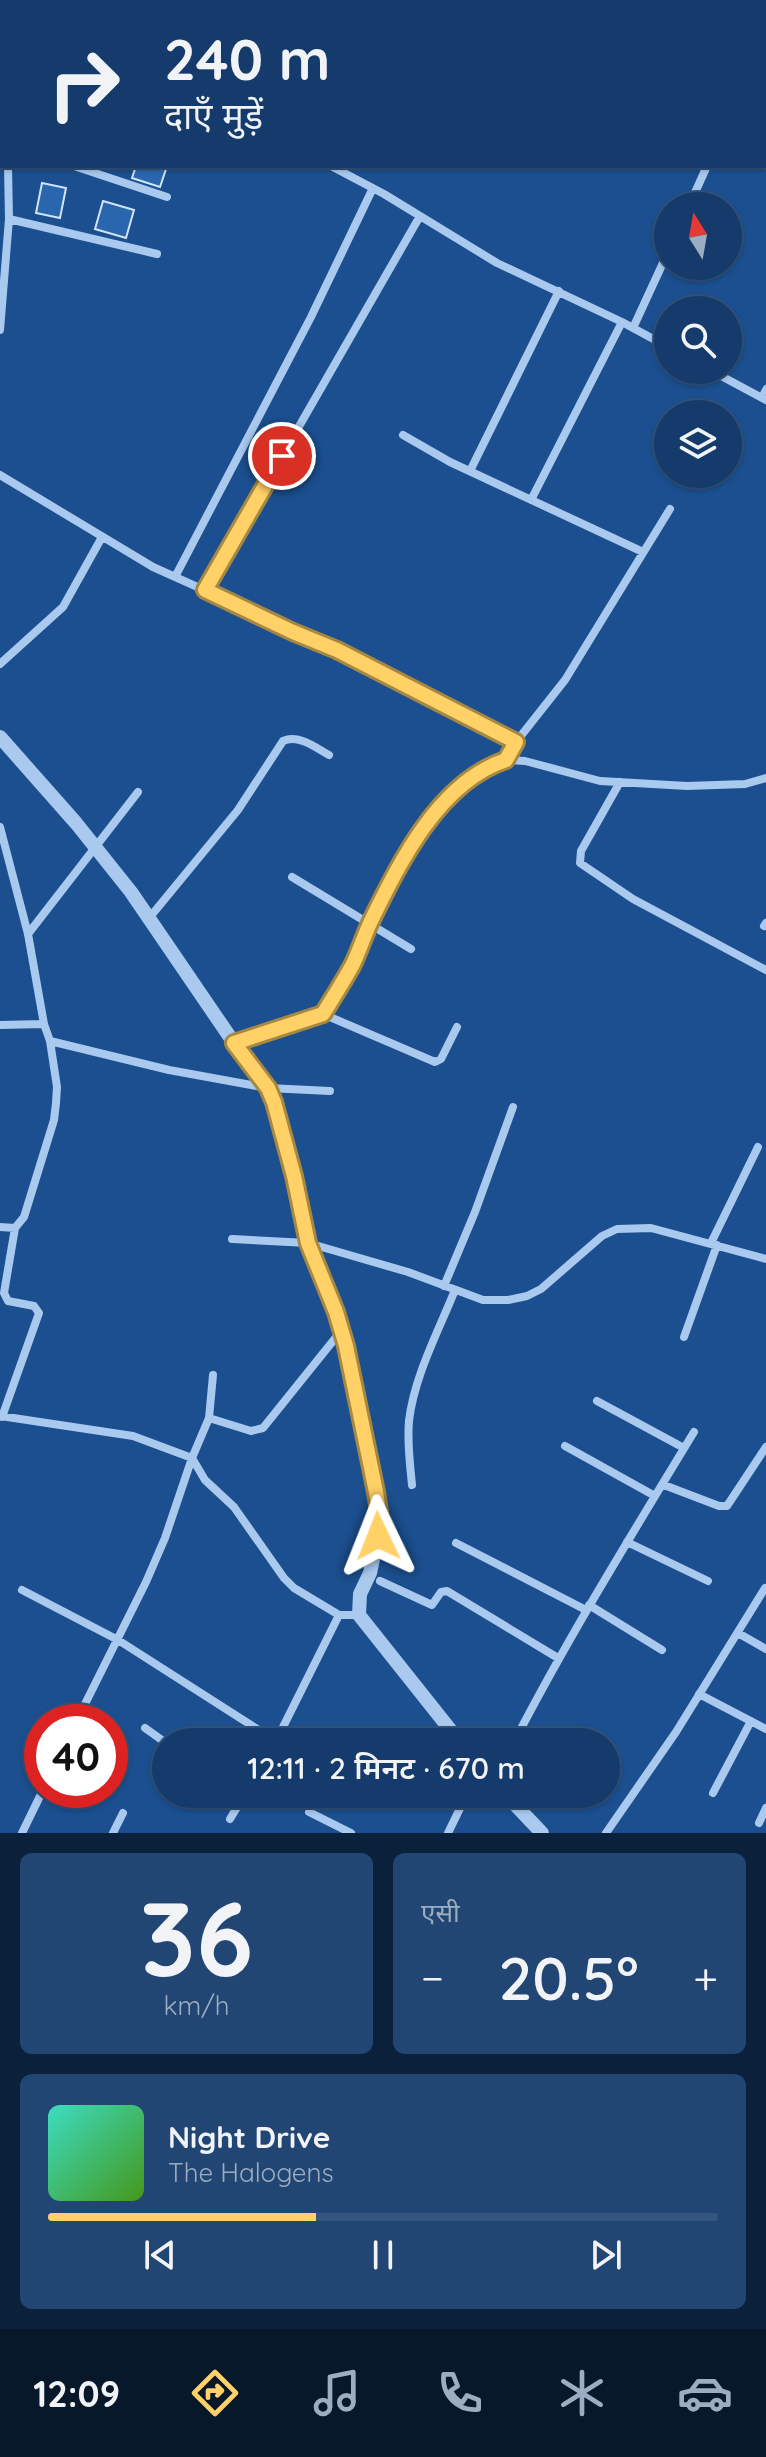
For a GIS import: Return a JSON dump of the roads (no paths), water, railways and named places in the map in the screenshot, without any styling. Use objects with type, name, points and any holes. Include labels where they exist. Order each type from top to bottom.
[{"type":"street","points":[[0,330],[9,219],[8,168]]},
{"type":"street","points":[[80,168],[167,197]]},
{"type":"street","points":[[335,168],[497,263],[654,339]]},
{"type":"street","points":[[695,192],[706,168]]},
{"type":"street","points":[[175,577],[311,317],[373,188]]},
{"type":"street","points":[[205,590],[420,216]]},
{"type":"street","points":[[9,219],[157,254]]},
{"type":"street","points":[[633,328],[655,280]]},
{"type":"street","points":[[470,471],[559,291]]},
{"type":"street","points":[[531,500],[622,322]]},
{"type":"street","points":[[740,384],[764,395]]},
{"type":"street","points":[[403,435],[470,471],[643,552]]},
{"type":"street","points":[[0,475],[175,577],[337,650],[516,742]]},
{"type":"street","points":[[506,760],[516,742],[573,668],[670,509]]},
{"type":"street","points":[[0,664],[63,607],[102,537]]},
{"type":"street","points":[[0,737],[96,848],[150,917],[234,1043],[268,1088],[294,1176],[308,1243],[341,1331],[379,1512],[378,1536],[370,1573],[360,1594],[359,1615],[449,1728]]},
{"type":"street","points":[[150,917],[238,810],[283,741],[298,739],[329,755]]},
{"type":"street","points":[[234,1043],[323,1014],[353,965],[370,923],[397,871],[443,805],[469,780],[491,765],[506,760],[525,761],[600,781],[620,782],[720,786],[766,778]]},
{"type":"street","points":[[620,782],[581,851],[580,863],[633,899],[766,970]]},
{"type":"street","points":[[28,934],[138,792]]},
{"type":"street","points":[[0,827],[28,934],[57,1087],[54,1120],[24,1217],[15,1228],[4,1293],[8,1301],[34,1306],[39,1313],[1,1416],[133,1436],[192,1458],[205,1480],[234,1507],[294,1588],[339,1615],[359,1615]]},
{"type":"street","points":[[292,877],[411,949]]},
{"type":"street","points":[[323,1014],[435,1062],[441,1059],[457,1027]]},
{"type":"street","points":[[0,1025],[44,1024]]},
{"type":"street","points":[[50,1041],[169,1070],[268,1088],[330,1091]]},
{"type":"street","points":[[444,1286],[513,1107]]},
{"type":"street","points":[[684,1337],[714,1244],[758,1147]]},
{"type":"street","points":[[0,1227],[15,1228]]},
{"type":"street","points":[[232,1239],[308,1243],[408,1272],[483,1300],[527,1296],[541,1289],[602,1236],[617,1229],[651,1228],[766,1259]]},
{"type":"street","points":[[412,1485],[408,1439],[412,1407],[455,1290]]},
{"type":"street","points":[[209,1418],[251,1431],[263,1428],[341,1331]]},
{"type":"street","points":[[85,1704],[159,1553],[209,1418],[213,1375]]},
{"type":"street","points":[[597,1401],[684,1448]]},
{"type":"street","points":[[521,1728],[587,1607],[694,1432]]},
{"type":"street","points":[[565,1446],[655,1496]]},
{"type":"street","points":[[664,1485],[719,1506],[727,1506],[766,1447]]},
{"type":"street","points":[[627,1542],[708,1581]]},
{"type":"street","points":[[456,1543],[587,1607],[662,1650]]},
{"type":"street","points":[[380,1581],[432,1605],[441,1592],[447,1591],[558,1658]]},
{"type":"street","points":[[606,1833],[765,1588]]},
{"type":"street","points":[[22,1590],[118,1640],[256,1728]]},
{"type":"street","points":[[282,1728],[339,1615]]},
{"type":"street","points":[[738,1633],[766,1649]]},
{"type":"street","points":[[699,1694],[766,1729]]},
{"type":"street","points":[[713,1793],[751,1721]]},
{"type":"street","points":[[145,1728],[152,1733]]},
{"type":"street","points":[[22,1833],[34,1808]]},
{"type":"street","points":[[230,1819],[236,1808]]},
{"type":"street","points":[[448,1833],[460,1808]]},
{"type":"street","points":[[518,1808],[542,1833]]},
{"type":"street","points":[[759,1823],[766,1808]]},
{"type":"street","points":[[309,1812],[351,1833]]},
{"type":"street","points":[[113,1833],[123,1813]]}]
